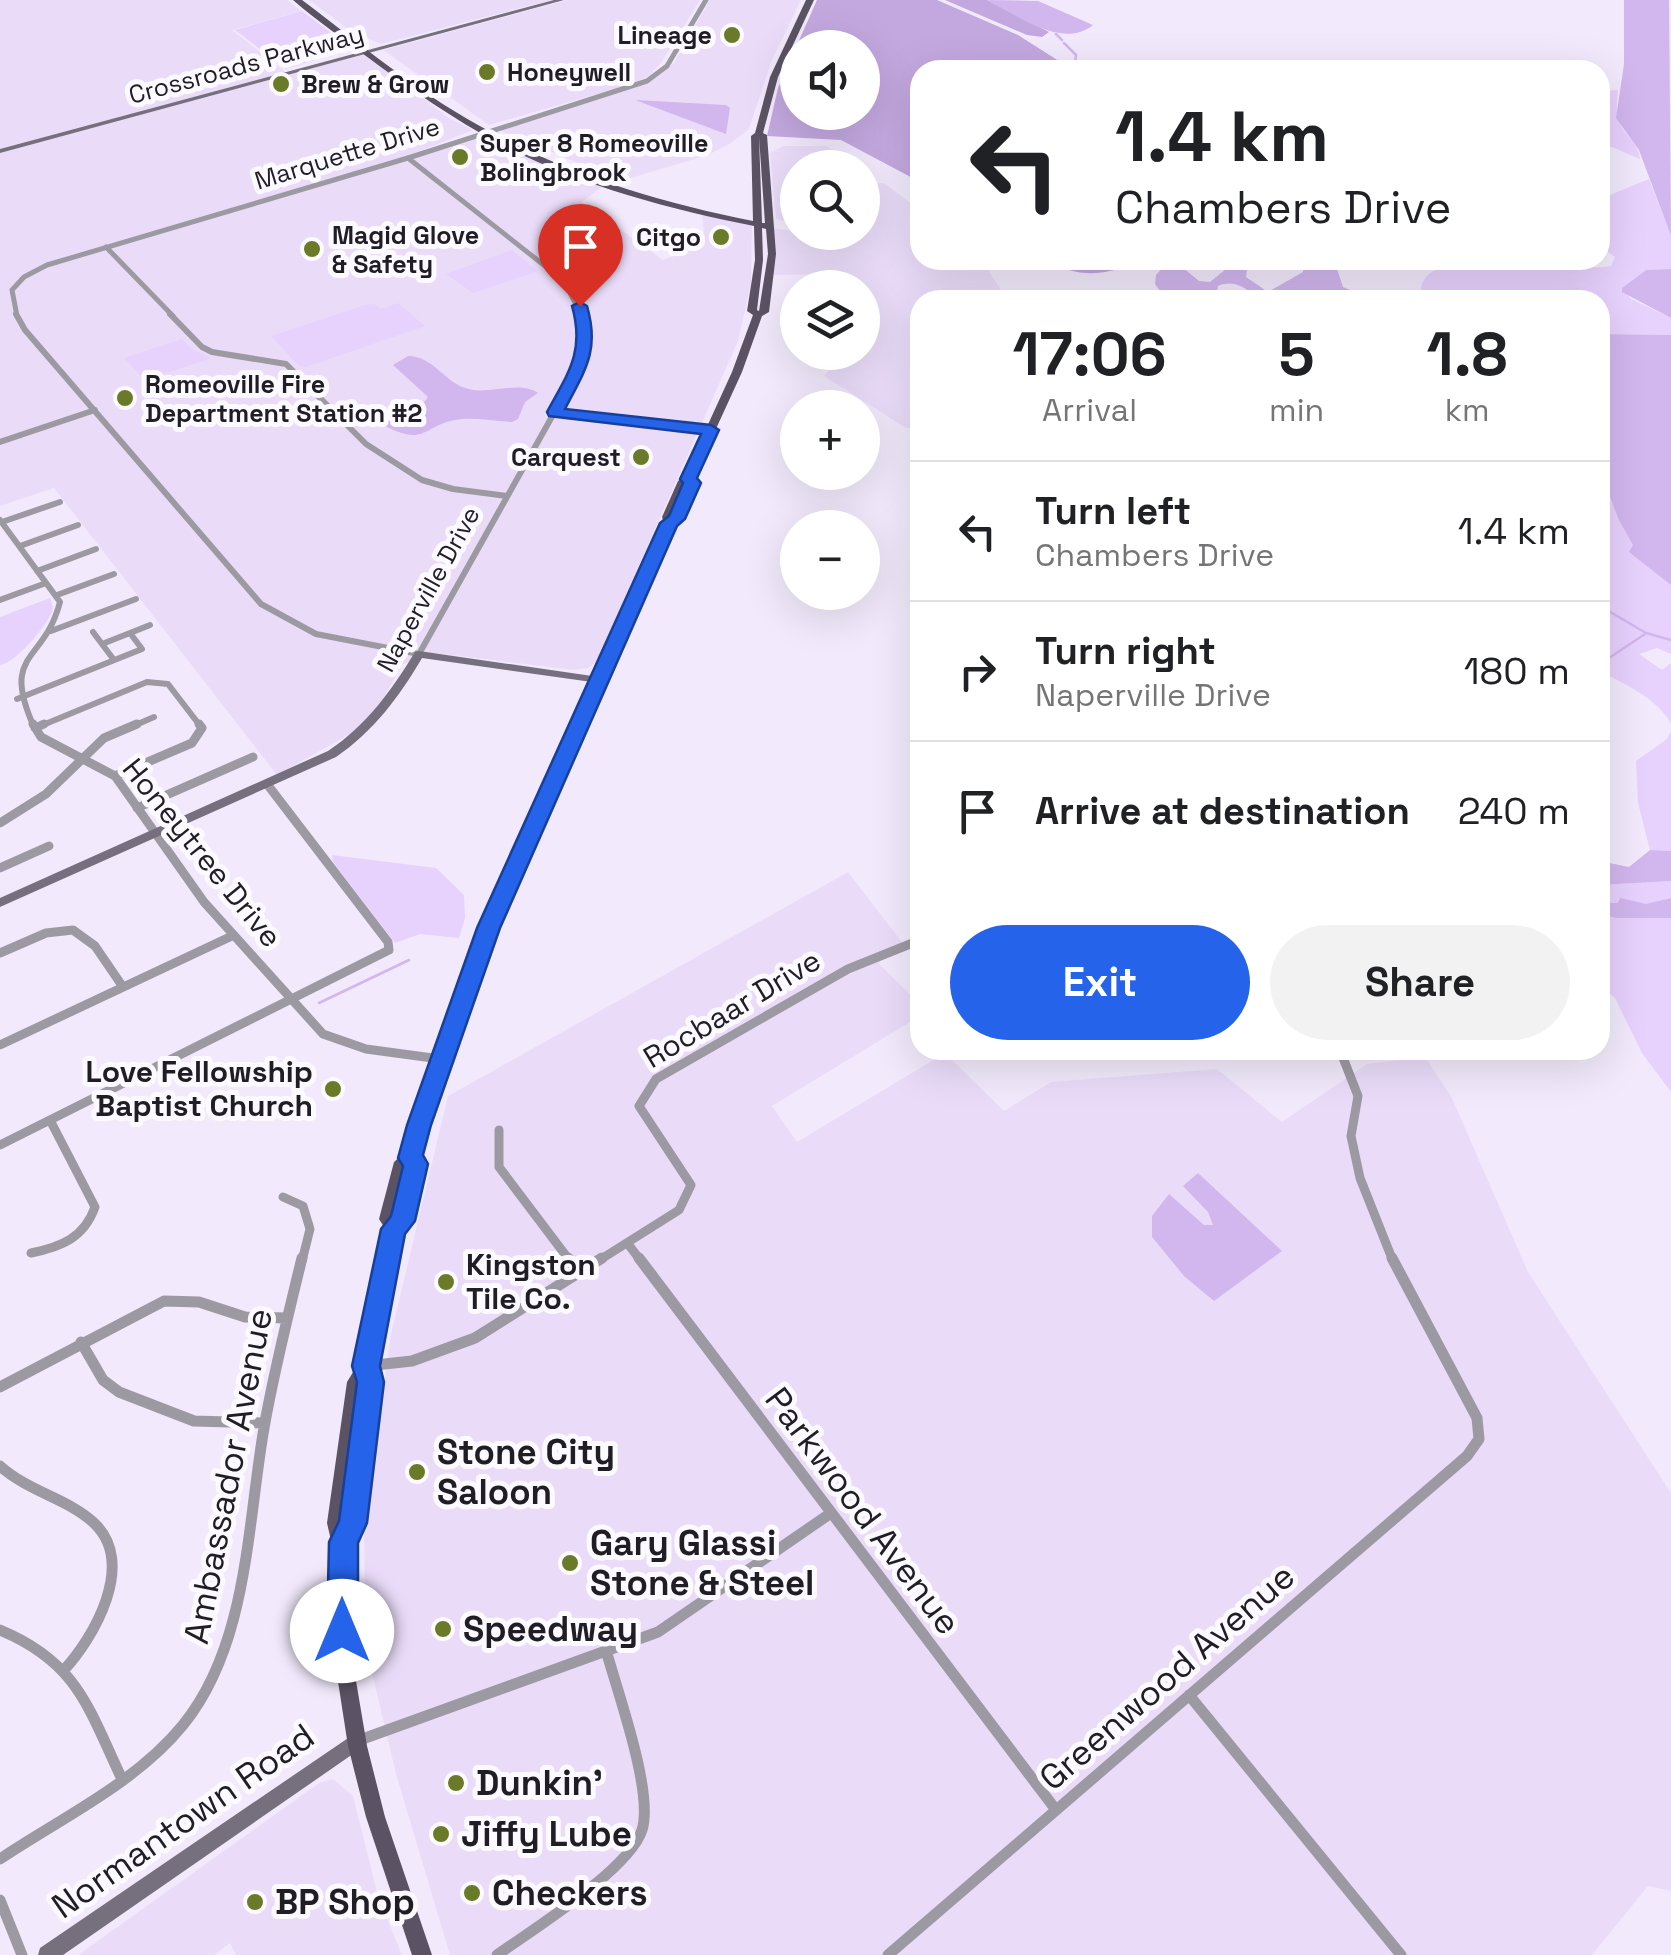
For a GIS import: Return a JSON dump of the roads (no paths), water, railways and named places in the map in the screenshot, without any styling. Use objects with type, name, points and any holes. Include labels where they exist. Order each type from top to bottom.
[{"type":"main road","points":[[296,0],[487,130],[617,188],[770,224]]},
{"type":"main road","points":[[307,0],[371,51]]},
{"type":"main road","points":[[759,134],[763,135],[770,224],[770,284],[764,312],[758,314],[752,312],[759,260],[755,136],[759,134],[774,77],[810,0]]},
{"type":"main road","points":[[422,1955],[394,1876],[357,1740],[342,1631],[344,1542],[353,1523],[371,1382],[366,1366],[394,1229],[387,1219],[402,1162],[410,1158],[440,1060],[488,928],[669,523],[676,519],[689,491],[692,483],[688,479],[758,314]]},
{"type":"street","name":"Crossroads Parkway","points":[[0,152],[561,0]]},
{"type":"street","name":"Marquette Drive","points":[[95,410],[12,312],[8,296],[21,279],[47,265],[632,87],[657,75],[668,64],[706,0]]},
{"type":"street","name":"Naperville Drive","points":[[0,903],[332,754],[362,734],[388,705],[419,654],[555,412],[583,359],[587,332],[575,296],[552,270],[408,158]]},
{"type":"street","points":[[106,247],[202,346],[212,352],[268,358],[286,364],[381,456],[402,471],[452,488],[507,496]]},
{"type":"street","points":[[0,442],[95,410],[224,563],[276,616],[328,639],[600,680]]},
{"type":"street","points":[[555,412],[711,430]]},
{"type":"street","points":[[60,502],[3,527],[56,596],[60,614],[18,666],[13,682],[17,699],[142,649]]},
{"type":"street","points":[[20,546],[78,525]]},
{"type":"street","points":[[37,571],[96,549]]},
{"type":"street","points":[[56,596],[114,574]]},
{"type":"street","points":[[0,600],[46,582]]},
{"type":"street","points":[[48,632],[136,600]]},
{"type":"street","points":[[102,644],[150,626]]},
{"type":"street","points":[[93,632],[114,660]]},
{"type":"street","points":[[130,634],[151,660]]},
{"type":"street","points":[[34,728],[147,682],[162,681],[170,686],[202,732],[192,743],[114,776]]},
{"type":"street","name":"Honeytree Drive","points":[[17,699],[34,728],[49,742],[114,776],[204,902],[272,976],[290,1002],[323,1034],[342,1043],[440,1060]]},
{"type":"street","points":[[0,824],[46,794],[104,738],[154,718]]},
{"type":"street","points":[[136,808],[253,757]]},
{"type":"street","points":[[0,1144],[51,1122],[389,950],[388,942],[267,784]]},
{"type":"street","points":[[0,868],[50,846]]},
{"type":"street","points":[[0,953],[56,930],[81,930],[91,938],[123,988]]},
{"type":"street","points":[[0,1045],[234,934]]},
{"type":"street","name":"Rocbaar Drive","points":[[628,1244],[678,1210],[690,1184],[685,1170],[645,1120],[639,1106],[645,1091],[656,1080],[848,969],[910,944]]},
{"type":"street","name":"Greenwood Avenue","points":[[888,1955],[1466,1456],[1479,1439],[1477,1418],[1399,1278],[1360,1178],[1351,1136],[1358,1096],[1344,1060]]},
{"type":"street","points":[[31,1253],[58,1248],[78,1238],[91,1224],[95,1208],[51,1122]]},
{"type":"street","points":[[499,1130],[499,1167],[580,1273]]},
{"type":"street","name":"Ambassador Avenue","points":[[0,1859],[121,1777],[183,1725],[223,1654],[265,1423],[310,1229],[303,1206],[283,1197]]},
{"type":"street","points":[[366,1366],[412,1361],[447,1351],[628,1244]]},
{"type":"street","name":"Parkwood Avenue","points":[[628,1244],[1056,1810]]},
{"type":"street","points":[[0,1387],[164,1301],[188,1299],[212,1303],[241,1316],[288,1318]]},
{"type":"street","points":[[81,1342],[107,1385],[119,1392],[194,1421],[265,1423]]},
{"type":"street","points":[[0,1466],[17,1482],[101,1526],[111,1543],[114,1555],[100,1620],[88,1644],[63,1671]]},
{"type":"street","points":[[357,1740],[606,1650],[684,1617],[831,1513]]},
{"type":"street","points":[[0,1630],[42,1650],[63,1671],[121,1777]]},
{"type":"street","points":[[497,1955],[628,1854],[643,1828],[642,1798],[606,1650]]},
{"type":"street","points":[[1189,1695],[1401,1955]]},
{"type":"street","name":"Normantown Road","points":[[48,1955],[357,1740]]},
{"type":"street","points":[[0,1900],[22,1955]]},
{"type":"waterway","points":[[1056,34],[1062,40]]},
{"type":"waterway","points":[[1064,43],[1076,55],[1076,60]]},
{"type":"waterway","points":[[1610,612],[1646,633],[1671,640]]},
{"type":"waterway","points":[[1610,657],[1645,634]]},
{"type":"waterway","points":[[319,1003],[409,960]]},
{"type":"place","name":"Lineage","points":[[732,35]]},
{"type":"place","name":"Honeywell","points":[[487,72]]},
{"type":"place","name":"Brew & Grow","points":[[281,84]]},
{"type":"place","name":"Super 8 Romeoville Bolingbrook","points":[[460,157]]},
{"type":"place","name":"Citgo","points":[[721,237]]},
{"type":"place","name":"Magid Glove & Safety","points":[[312,249]]},
{"type":"place","name":"Romeoville Fire Department Station #2","points":[[125,398]]},
{"type":"place","name":"Carquest","points":[[641,457]]},
{"type":"place","name":"Love Fellowship Baptist Church","points":[[333,1089]]},
{"type":"place","name":"Kingston Tile Co.","points":[[446,1282]]},
{"type":"place","name":"Stone City Saloon","points":[[417,1472]]},
{"type":"place","name":"Gary Glassi Stone & Steel","points":[[570,1563]]},
{"type":"place","name":"Speedway","points":[[443,1629]]},
{"type":"place","name":"Dunkin'","points":[[456,1783]]},
{"type":"place","name":"Jiffy Lube","points":[[441,1834]]},
{"type":"place","name":"Checkers","points":[[472,1893]]},
{"type":"place","name":"BP Shop","points":[[255,1902]]}]
